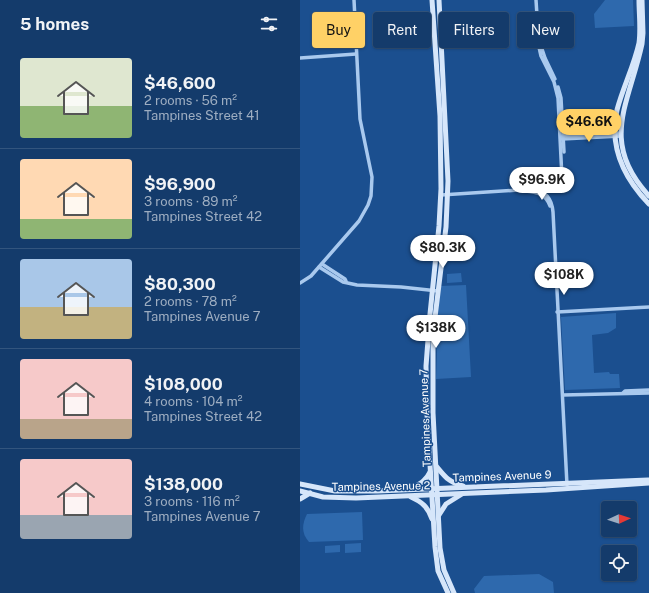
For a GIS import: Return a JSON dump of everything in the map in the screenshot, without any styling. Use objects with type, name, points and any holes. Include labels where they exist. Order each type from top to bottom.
[{"type":"main road","name":"Tampines Avenue 7","points":[[432,0],[440,136],[441,195],[433,334],[432,393],[436,467],[434,524],[438,566],[448,593]]},
{"type":"main road","name":"Tampines Avenue 7","points":[[439,0],[447,153],[447,195],[446,227],[435,291],[426,366],[427,415],[431,470],[438,516],[442,560],[454,593]]},
{"type":"main road","points":[[639,0],[639,43],[617,110],[618,152],[628,178],[649,204]]},
{"type":"main road","points":[[642,0],[642,44],[623,111],[618,135],[630,170],[638,183],[649,196]]},
{"type":"main road","points":[[436,467],[449,481],[466,487]]},
{"type":"main road","points":[[411,490],[428,478],[431,470]]},
{"type":"main road","points":[[300,479],[309,486]]},
{"type":"main road","name":"Tampines Avenue 9","points":[[435,492],[463,493],[649,480]]},
{"type":"main road","name":"Tampines Avenue 9","points":[[435,492],[466,487],[567,486],[649,483]]},
{"type":"main road","name":"Tampines Avenue 2","points":[[300,484],[335,490],[411,490],[435,492]]},
{"type":"main road","name":"Tampines Avenue 2","points":[[300,491],[335,498],[410,496],[435,492]]},
{"type":"main road","points":[[300,498],[310,493]]},
{"type":"main road","points":[[438,516],[446,504],[463,493]]},
{"type":"main road","points":[[410,496],[428,508],[434,524]]},
{"type":"street","points":[[300,283],[308,279],[359,221],[372,196],[372,174],[360,119],[354,0]]},
{"type":"street","points":[[537,0],[539,47],[541,56],[555,81],[558,98],[562,138],[565,179],[562,178],[562,138]]},
{"type":"street","points":[[300,58],[356,54]]},
{"type":"street","points":[[562,138],[618,135]]},
{"type":"street","points":[[441,195],[527,189],[545,193],[551,201],[553,212],[567,486]]},
{"type":"street","points":[[321,265],[346,281],[362,286],[402,287],[435,291]]},
{"type":"street","points":[[558,312],[649,307]]},
{"type":"street","points":[[563,395],[649,391]]},
{"type":"shaded area","points":[[605,0],[633,0],[634,26],[595,28],[594,14]]},
{"type":"shaded area","points":[[461,273],[462,282],[447,283],[447,274]]},
{"type":"shaded area","points":[[466,285],[471,377],[436,379],[436,343],[440,286]]},
{"type":"shaded area","points":[[616,313],[616,328],[608,333],[592,335],[594,373],[609,372],[610,374],[619,374],[620,388],[565,390],[561,317]]},
{"type":"shaded area","points":[[362,512],[363,540],[309,542],[306,539],[303,525],[307,514]]},
{"type":"shaded area","points":[[361,543],[361,552],[345,553],[345,544]]},
{"type":"shaded area","points":[[340,545],[340,552],[325,553],[325,546]]},
{"type":"shaded area","points":[[539,574],[553,582],[554,593],[475,593],[474,589],[484,576]]}]
